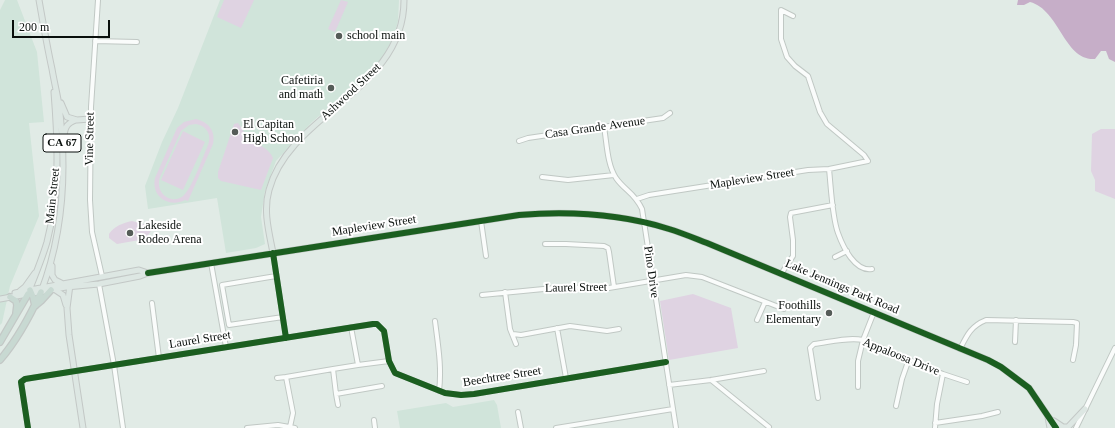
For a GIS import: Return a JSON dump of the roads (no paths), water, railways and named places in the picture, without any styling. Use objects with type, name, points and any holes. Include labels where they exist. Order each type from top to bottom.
[{"type":"highway","name":"CA 67","points":[[0,360],[8,351],[24,326],[35,306],[41,289]]},
{"type":"highway","points":[[30,292],[35,306],[53,290]]},
{"type":"highway","name":"CA 67","points":[[0,342],[30,292]]},
{"type":"highway","points":[[10,297],[16,301],[17,305],[14,319]]},
{"type":"main road","name":"Ashwood Street","points":[[273,253],[266,212],[269,190],[276,173],[291,149],[371,76],[384,62],[398,35],[404,0]]},
{"type":"main road","name":"Main Street","points":[[39,2],[59,105],[63,168],[61,216],[52,261],[41,289]]},
{"type":"main road","name":"Main Street","points":[[30,292],[47,241],[54,203],[57,168],[57,130],[52,71]]},
{"type":"main road","points":[[52,71],[65,115],[71,119],[77,120]]},
{"type":"main road","points":[[62,147],[66,126],[71,121],[90,119]]},
{"type":"main road","name":"Mapleview Street","points":[[41,289],[53,290],[68,284],[99,284],[148,273],[481,220],[534,214],[568,213],[605,216]]},
{"type":"main road","name":"Lake Jennings Park Road","points":[[605,216],[644,222],[669,229],[707,243],[960,348],[994,364],[1026,386],[1040,403],[1056,428]]},
{"type":"main road","points":[[52,261],[52,275],[55,280],[68,284],[67,308],[69,335],[83,428]]},
{"type":"main road","name":"Mapleview Street","points":[[0,298],[102,276],[139,270],[148,273]]},
{"type":"main road","points":[[18,293],[37,272],[41,289]]},
{"type":"main road","points":[[53,290],[63,295],[67,308]]},
{"type":"main road","name":"Mapleview Street","points":[[0,298],[18,293],[30,292]]},
{"type":"main road","points":[[1048,417],[1060,426],[1068,427],[1085,409]]},
{"type":"main road","name":"Lake Jennings Park Road","points":[[1048,417],[1050,428]]},
{"type":"street","name":"Vine Street","points":[[98,0],[90,119],[90,200],[92,232],[102,276]]},
{"type":"street","name":"Mapleview Street","points":[[638,199],[649,195],[868,161],[864,155],[826,124],[820,112],[808,76],[795,66],[787,57],[781,39],[781,10],[793,16]]},
{"type":"street","points":[[95,41],[136,42]]},
{"type":"street","name":"Casa Grande Avenue","points":[[519,141],[528,138],[663,118],[670,113]]},
{"type":"street","points":[[604,127],[611,168],[614,175],[623,186],[638,199]]},
{"type":"street","points":[[830,168],[833,206],[838,232],[847,251],[855,262],[860,267],[868,270],[872,269]]},
{"type":"street","points":[[542,177],[568,180],[614,175]]},
{"type":"street","name":"Pino Drive","points":[[638,199],[642,209],[652,282],[676,428]]},
{"type":"street","points":[[781,274],[793,256],[794,249],[790,217],[791,213],[833,206]]},
{"type":"street","points":[[481,220],[486,256]]},
{"type":"street","points":[[545,244],[604,246],[608,248],[614,287]]},
{"type":"street","points":[[835,257],[847,251]]},
{"type":"street","name":"Ashwood Street","points":[[273,253],[286,338]]},
{"type":"street","points":[[211,263],[226,347]]},
{"type":"street","points":[[686,275],[687,270]]},
{"type":"street","name":"Laurel Street","points":[[482,295],[564,287],[603,289],[652,282],[686,275],[702,277],[784,309]]},
{"type":"street","points":[[276,276],[222,285],[229,325],[283,317]]},
{"type":"street","points":[[99,284],[114,365],[123,428]]},
{"type":"street","points":[[505,292],[510,328],[516,344]]},
{"type":"street","points":[[756,320],[765,302]]},
{"type":"street","points":[[152,303],[159,358]]},
{"type":"street","points":[[858,387],[858,361],[863,340],[874,312]]},
{"type":"street","points":[[960,348],[968,333],[977,324],[986,320],[1065,322],[1077,324],[1076,345],[1073,360]]},
{"type":"street","points":[[1015,342],[1016,320]]},
{"type":"street","points":[[435,321],[441,378],[439,391]]},
{"type":"street","name":"Laurel Street","points":[[28,428],[21,382],[25,379],[372,324],[380,326],[384,331],[389,361]]},
{"type":"street","points":[[513,334],[521,335],[570,326],[607,331],[619,329]]},
{"type":"street","points":[[352,327],[358,365]]},
{"type":"street","points":[[558,328],[566,378]]},
{"type":"street","name":"Appaloosa Drive","points":[[818,398],[810,348],[814,344],[847,339],[863,340],[908,360],[967,382]]},
{"type":"street","points":[[1076,428],[1115,348]]},
{"type":"street","points":[[896,406],[908,360]]},
{"type":"street","points":[[277,378],[389,361]]},
{"type":"street","name":"Beechtree Street","points":[[389,361],[395,373],[439,391],[462,395],[666,362]]},
{"type":"street","points":[[333,369],[338,405]]},
{"type":"street","points":[[669,385],[764,371]]},
{"type":"street","points":[[943,374],[937,404],[935,426],[998,412]]},
{"type":"street","points":[[286,376],[292,413],[290,427]]},
{"type":"street","points":[[711,380],[769,427]]},
{"type":"street","points":[[336,394],[382,386]]},
{"type":"street","points":[[556,428],[673,409]]},
{"type":"street","points":[[518,412],[520,428]]},
{"type":"street","points":[[374,420],[375,428]]},
{"type":"street","points":[[247,428],[278,425],[295,428]]},
{"type":"place","name":"school main","points":[[339,36]]},
{"type":"place","name":"Cafetiria and math","points":[[331,88]]},
{"type":"place","name":"El Capitan High School","points":[[235,132]]},
{"type":"place","name":"Lakeside Rodeo Arena","points":[[130,233]]},
{"type":"place","name":"Foothills Elementary","points":[[829,313]]}]
